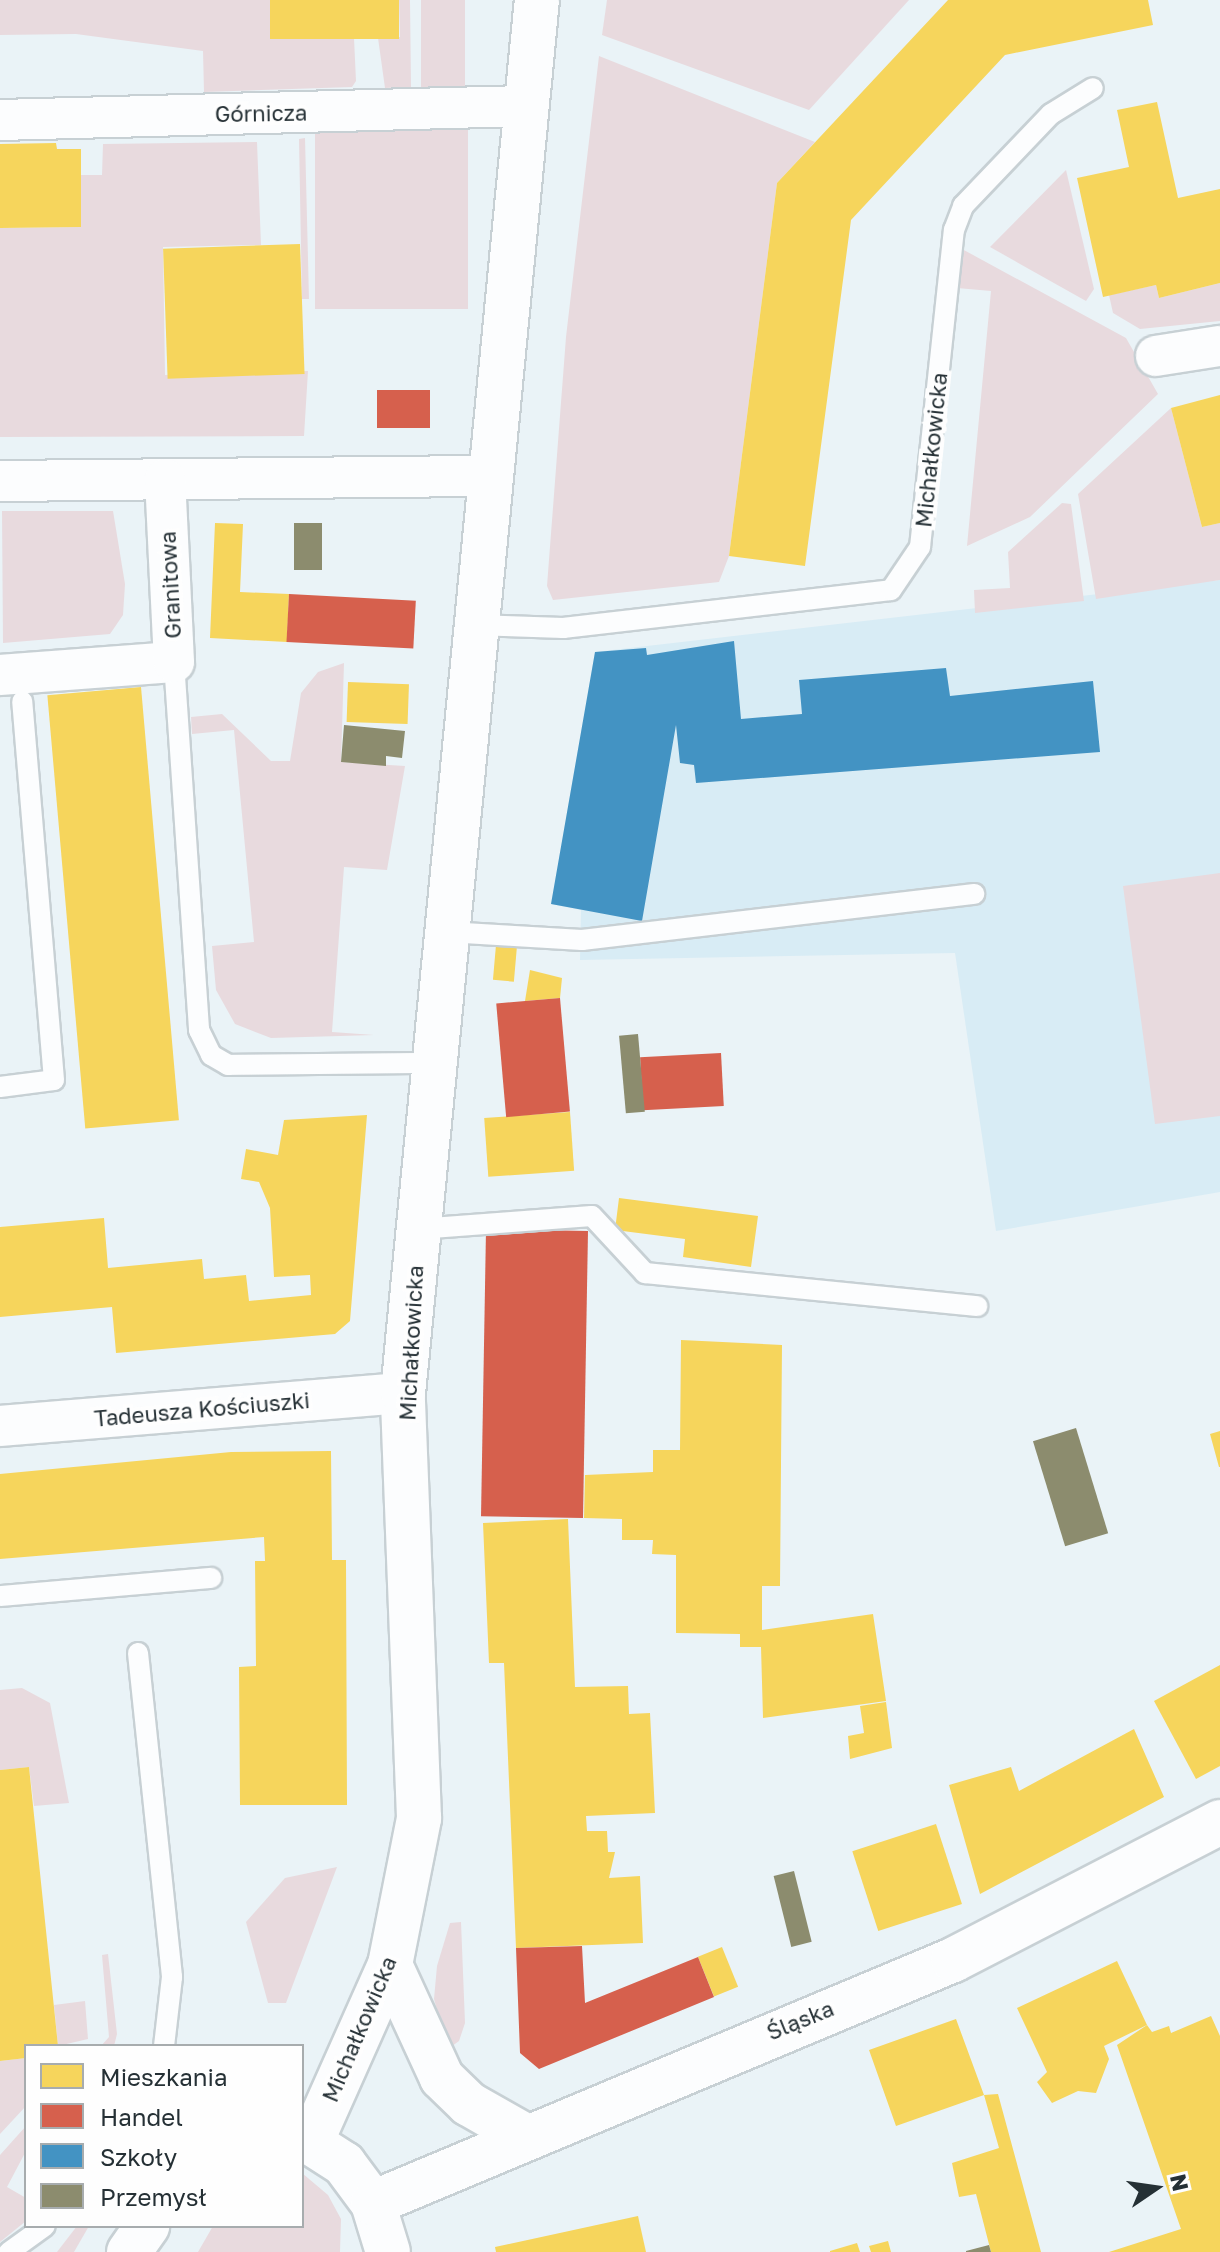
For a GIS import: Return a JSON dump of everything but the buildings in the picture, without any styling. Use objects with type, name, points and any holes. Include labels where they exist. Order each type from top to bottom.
[{"type":"street","name":"Michałkowicka","points":[[307,2138],[390,1965],[419,1818],[403,1393],[475,625],[486,476],[523,106],[537,0]]},
{"type":"street","name":"Górnicza","points":[[0,120],[523,106]]},
{"type":"street","points":[[1156,356],[1220,346]]},
{"type":"street","points":[[0,481],[486,476]]},
{"type":"street","name":"Granitowa","points":[[11,688],[174,662],[165,479]]},
{"type":"street","name":"Tadeusza Kościuszki","points":[[0,1426],[403,1393]]},
{"type":"street","name":"Śląska","points":[[373,2203],[525,2136],[953,1960],[1220,1822]]},
{"type":"street","points":[[390,1965],[442,2078],[469,2104],[525,2136]]},
{"type":"street","points":[[307,2138],[344,2164],[373,2203],[388,2252]]},
{"type":"street","points":[[129,2252],[146,2228]]},
{"type":"lane","name":"Michałkowicka","points":[[475,625],[563,628],[891,590],[920,547],[954,230],[963,206],[1051,114],[1093,88]]},
{"type":"lane","points":[[174,662],[199,1030],[211,1055],[228,1065],[433,1063]]},
{"type":"lane","points":[[0,1087],[54,1080],[11,688]]},
{"type":"lane","points":[[447,932],[582,940],[974,894]]},
{"type":"lane","points":[[418,1229],[592,1216],[645,1273],[977,1306]]},
{"type":"lane","points":[[0,1596],[211,1578]]},
{"type":"lane","points":[[138,1653],[172,1977],[164,2044]]},
{"type":"lane","points":[[9,2252],[42,2228]]},
{"type":"shaded area","points":[[0,0],[270,0],[271,39],[354,38],[356,81],[352,87],[204,92],[203,51],[76,34],[0,35]]},
{"type":"shaded area","points":[[399,0],[410,0],[411,87],[385,88],[378,38],[400,37]]},
{"type":"shaded area","points":[[421,0],[465,0],[465,96],[421,96]]},
{"type":"shaded area","points":[[607,0],[909,0],[809,110],[602,35]]},
{"type":"shaded area","points":[[599,56],[815,142],[777,183],[729,556],[719,582],[553,600],[547,586],[566,337]]},
{"type":"shaded area","points":[[315,125],[468,125],[468,309],[315,309]]},
{"type":"shaded area","points":[[305,138],[309,299],[302,299],[299,139]]},
{"type":"shaded area","points":[[257,142],[261,245],[163,247],[165,375],[308,371],[304,436],[0,437],[0,228],[81,227],[81,175],[102,175],[103,144]]},
{"type":"shaded area","points":[[1066,170],[1094,289],[1086,301],[990,247]]},
{"type":"shaded area","points":[[962,249],[1126,338],[1158,394],[1030,517],[967,546],[991,291],[957,288]]},
{"type":"shaded area","points":[[1220,283],[1220,321],[1140,329],[1113,313],[1109,295],[1156,285],[1159,298]]},
{"type":"shaded area","points":[[1171,408],[1202,527],[1220,523],[1220,580],[1096,599],[1078,494]]},
{"type":"shaded area","points":[[1062,503],[1071,504],[1084,601],[975,613],[974,590],[1010,588],[1008,552]]},
{"type":"shaded area","points":[[2,511],[113,511],[125,584],[123,615],[110,634],[3,643]]},
{"type":"shaded area","points":[[1220,580],[1220,1192],[996,1231],[955,953],[580,960],[581,910],[551,904],[595,652]]},
{"type":"shaded area","points":[[344,663],[341,762],[405,766],[387,870],[344,867],[332,1032],[374,1035],[271,1038],[235,1024],[216,990],[212,946],[254,942],[234,730],[192,734],[191,717],[222,714],[271,761],[290,761],[301,693],[318,672]]},
{"type":"shaded area","points":[[1220,873],[1220,1116],[1155,1124],[1123,886]]},
{"type":"shaded area","points":[[22,1688],[50,1703],[69,1803],[34,1806],[29,1767],[0,1770],[0,1690]]},
{"type":"shaded area","points":[[337,1867],[286,2003],[268,2003],[246,1922],[285,1878]]},
{"type":"shaded area","points":[[461,1922],[465,2023],[459,2041],[448,2049],[434,1999],[437,1966],[450,1923]]},
{"type":"shaded area","points":[[108,1954],[117,2034],[114,2044],[103,2044],[109,2037],[102,1955]]},
{"type":"shaded area","points":[[85,2001],[88,2039],[58,2044],[54,2005]]},
{"type":"shaded area","points":[[24,2058],[24,2108],[0,2134],[0,2061]]},
{"type":"shaded area","points":[[24,2128],[24,2155],[7,2187],[24,2197],[24,2223],[0,2242],[0,2155]]},
{"type":"shaded area","points":[[304,2175],[328,2195],[341,2219],[340,2252],[198,2252],[212,2228],[304,2228]]},
{"type":"shaded area","points":[[75,2228],[88,2228],[74,2252],[57,2252]]}]
